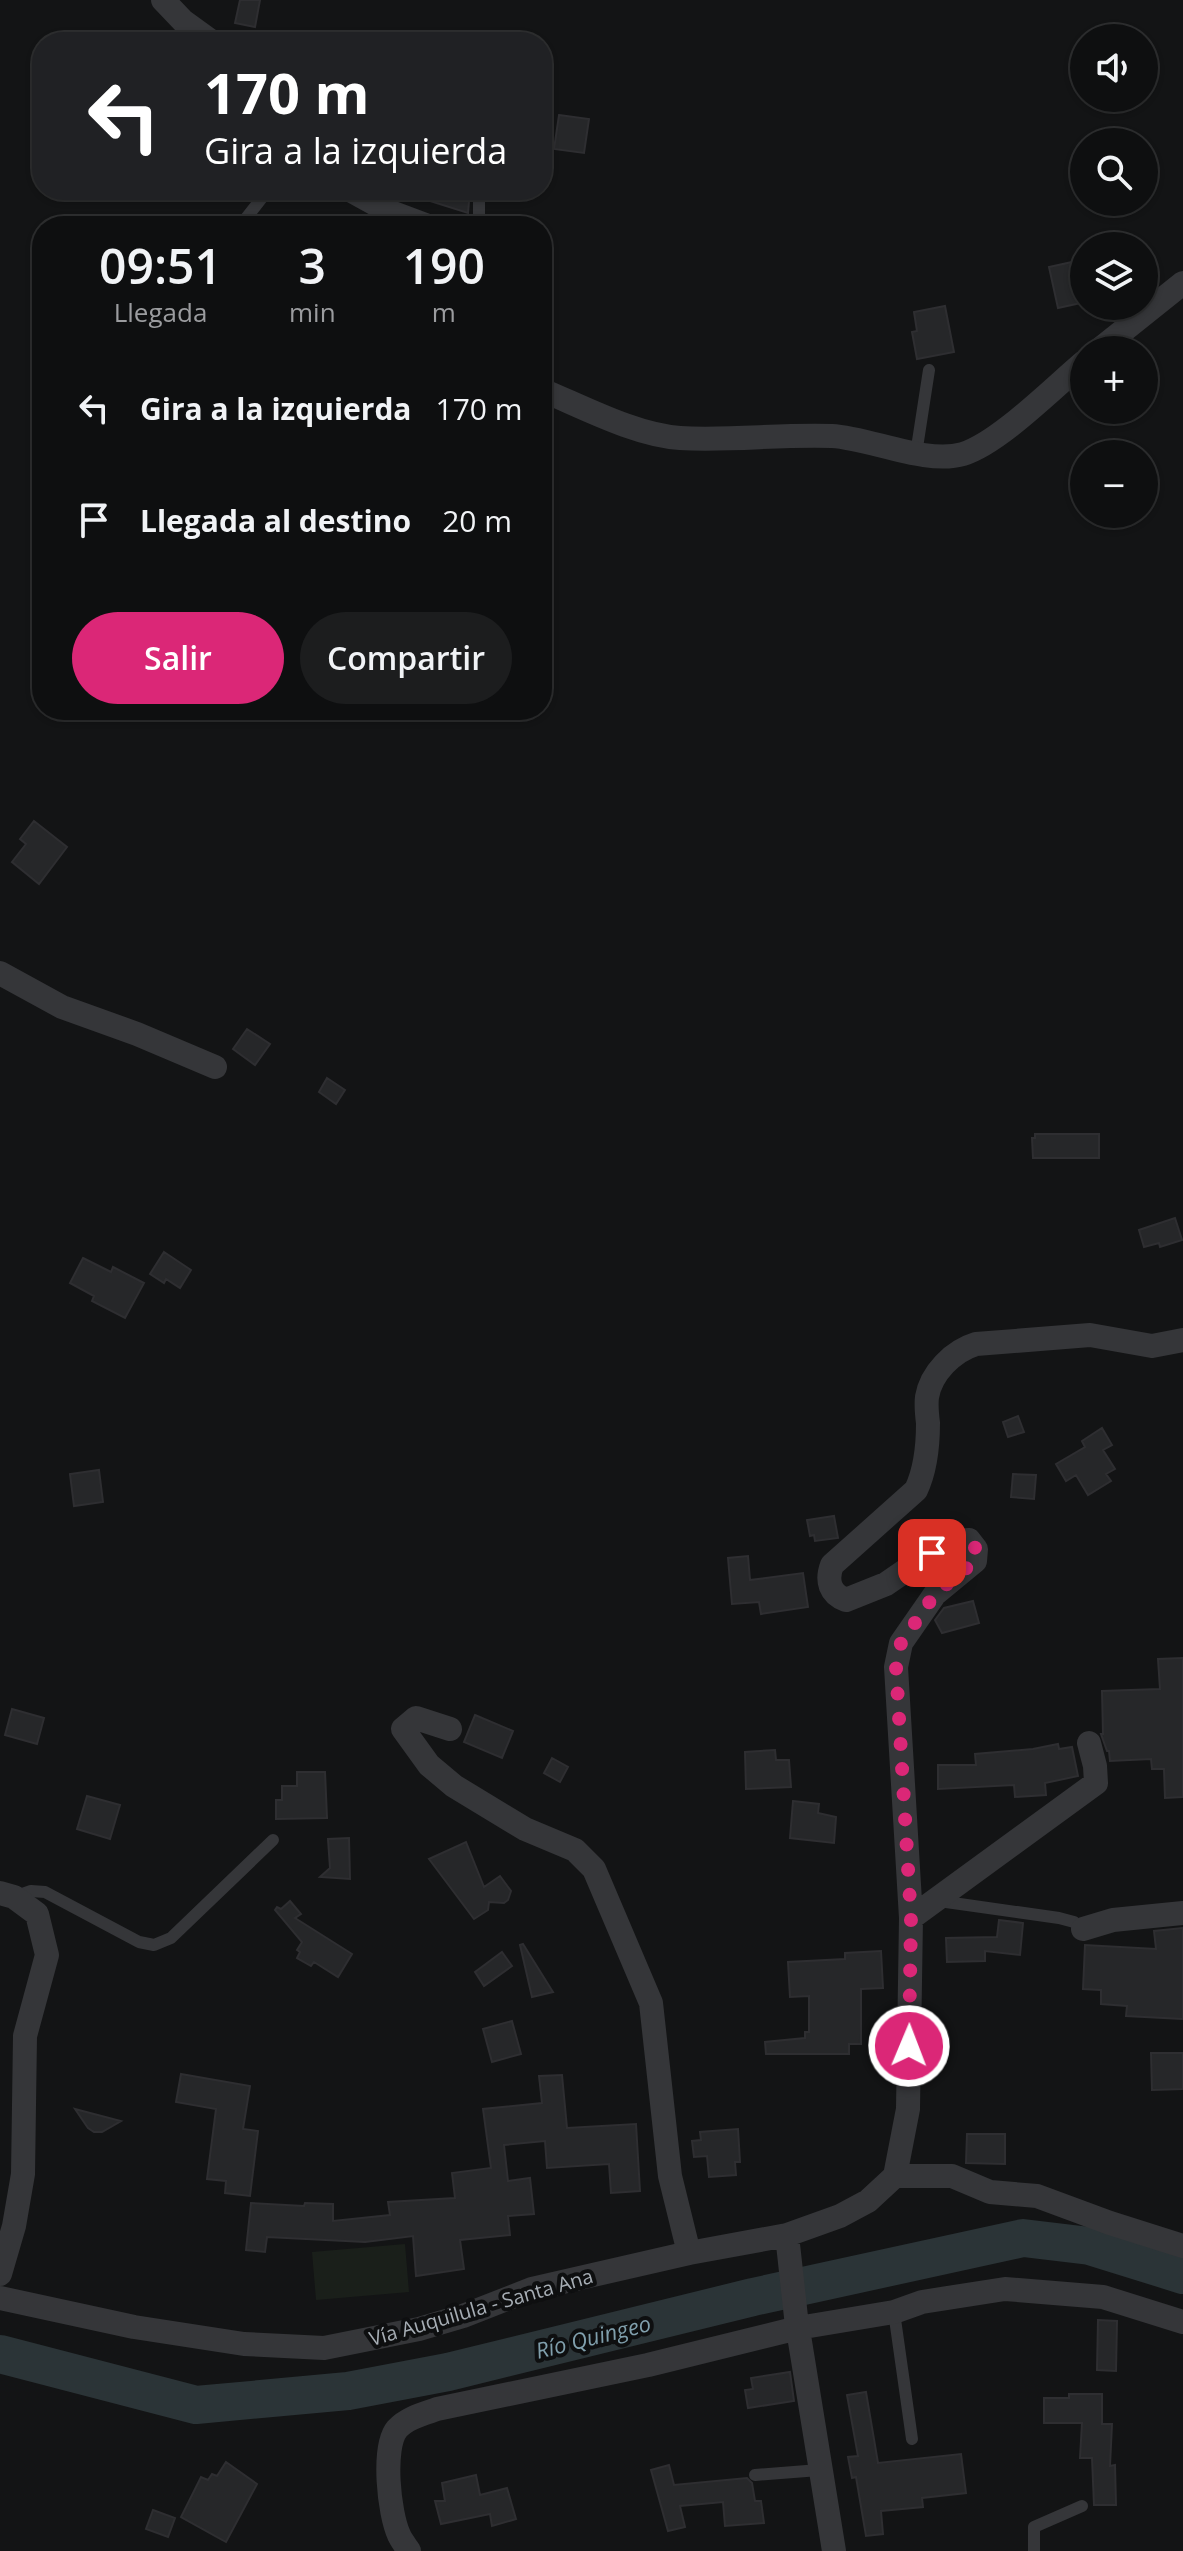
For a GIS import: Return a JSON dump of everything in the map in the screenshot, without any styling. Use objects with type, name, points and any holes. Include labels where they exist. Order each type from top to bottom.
[{"type":"street","points":[[163,0],[198,32]]},
{"type":"street","points":[[368,200],[401,216]]},
{"type":"street","points":[[1117,336],[1183,283]]},
{"type":"street","points":[[552,394],[642,430],[677,438],[834,436],[916,454],[959,455],[975,449],[1070,373]]},
{"type":"street","points":[[0,973],[62,1007],[215,1067]]},
{"type":"street","points":[[1183,1340],[1152,1346],[1090,1335],[976,1344],[964,1348],[943,1366],[927,1396],[928,1444],[922,1478],[916,1490],[832,1565],[829,1574],[830,1587],[837,1597],[846,1600],[886,1584],[947,1542],[969,1540],[976,1549],[975,1561],[935,1594],[901,1643],[896,1667],[911,1918],[908,2109],[895,2176],[952,2176],[990,2192],[1037,2196],[1183,2246]]},
{"type":"street","points":[[450,1729],[416,1718],[403,1729],[429,1765],[454,1786],[525,1829],[575,1850],[594,1869],[619,1922],[651,2003],[670,2176],[689,2253]]},
{"type":"street","points":[[911,1918],[1096,1783],[1089,1743]]},
{"type":"street","points":[[0,2274],[14,2226],[23,2174],[25,2036],[47,1955],[37,1914],[7,1895]]},
{"type":"street","points":[[1083,1933],[1113,1920],[1183,1913]]},
{"type":"street","name":"Vía Auquilula - Santa Ana","points":[[0,2298],[134,2327],[244,2344],[324,2348],[419,2329],[463,2316],[532,2289],[689,2253],[788,2246],[868,2201],[895,2176]]},
{"type":"street","points":[[788,2246],[819,2470],[834,2551]]},
{"type":"street","points":[[409,2551],[398,2534],[391,2503],[389,2448],[395,2431],[406,2421],[437,2409],[648,2365],[797,2323],[894,2312],[922,2302],[1005,2289],[1103,2297],[1183,2322]]},
{"type":"lane","points":[[248,216],[260,200]]},
{"type":"lane","points":[[916,454],[929,370]]},
{"type":"lane","points":[[7,1895],[45,1892],[139,1942],[154,1945],[171,1938],[273,1840]]},
{"type":"lane","points":[[936,1900],[1059,1918],[1074,1922],[1083,1933]]},
{"type":"lane","points":[[894,2312],[912,2439]]},
{"type":"lane","points":[[755,2475],[819,2470]]},
{"type":"lane","points":[[1034,2551],[1034,2527],[1082,2506]]},
{"type":"shaded area","points":[[405,2244],[409,2292],[316,2300],[312,2252]]},
{"type":"building","points":[[240,0],[260,0],[255,27],[235,23]]},
{"type":"building","points":[[559,115],[589,119],[584,153],[554,149]]},
{"type":"building","points":[[427,200],[469,200],[468,213]]},
{"type":"building","points":[[1070,262],[1070,305],[1058,308],[1049,267]]},
{"type":"building","points":[[945,306],[954,352],[917,359],[912,332],[917,331],[914,312]]},
{"type":"building","points":[[34,821],[67,847],[39,884],[12,862],[26,844],[20,839]]},
{"type":"building","points":[[247,1029],[270,1044],[255,1065],[233,1049]]},
{"type":"building","points":[[327,1078],[345,1090],[336,1104],[319,1092]]},
{"type":"building","points":[[1035,1134],[1099,1134],[1099,1158],[1033,1158],[1032,1138]]},
{"type":"building","points":[[1175,1218],[1182,1240],[1160,1247],[1159,1243],[1144,1247],[1139,1230]]},
{"type":"building","points":[[164,1252],[191,1270],[180,1288],[150,1274]]},
{"type":"building","points":[[83,1258],[111,1272],[113,1267],[144,1283],[125,1318],[92,1301],[94,1296],[70,1283]]},
{"type":"building","points":[[1018,1416],[1024,1432],[1008,1437],[1003,1422]]},
{"type":"building","points":[[1102,1428],[1112,1445],[1103,1450],[1115,1469],[1106,1474],[1111,1481],[1088,1495],[1076,1475],[1066,1481],[1056,1464],[1085,1447],[1082,1441]]},
{"type":"building","points":[[99,1470],[103,1502],[74,1506],[70,1474]]},
{"type":"building","points":[[1013,1474],[1036,1475],[1034,1499],[1011,1497]]},
{"type":"building","points":[[834,1516],[838,1538],[815,1541],[814,1535],[810,1536],[807,1520]]},
{"type":"building","points":[[748,1556],[750,1580],[803,1573],[808,1607],[761,1614],[759,1602],[732,1604],[728,1558]]},
{"type":"building","points":[[973,1601],[979,1623],[942,1633],[935,1620],[944,1608]]},
{"type":"building","points":[[1183,1658],[1183,1797],[1165,1798],[1164,1769],[1152,1769],[1151,1759],[1110,1761],[1101,1734],[1102,1691],[1160,1689],[1158,1659]]},
{"type":"building","points":[[12,1709],[44,1718],[37,1744],[5,1735]]},
{"type":"building","points":[[475,1715],[513,1731],[502,1758],[464,1742]]},
{"type":"building","points":[[1058,1744],[1059,1749],[1072,1747],[1078,1776],[1045,1783],[1046,1795],[1015,1797],[1014,1785],[938,1789],[938,1765],[976,1765],[975,1754]]},
{"type":"building","points":[[775,1750],[776,1760],[789,1760],[791,1787],[746,1789],[745,1752]]},
{"type":"building","points":[[552,1758],[568,1767],[560,1782],[544,1773]]},
{"type":"building","points":[[297,1772],[325,1772],[327,1818],[276,1819],[276,1800],[282,1800],[282,1786],[297,1786]]},
{"type":"building","points":[[87,1796],[120,1805],[110,1839],[77,1829]]},
{"type":"building","points":[[793,1801],[819,1804],[818,1813],[836,1817],[834,1843],[790,1838]]},
{"type":"building","points":[[349,1838],[350,1879],[320,1877],[330,1868],[328,1839]]},
{"type":"building","points":[[466,1842],[484,1887],[500,1876],[511,1891],[508,1900],[504,1903],[489,1902],[488,1910],[474,1919],[429,1859]]},
{"type":"building","points":[[290,1901],[301,1914],[295,1918],[352,1954],[338,1977],[314,1962],[311,1966],[297,1958],[302,1942],[275,1910]]},
{"type":"building","points":[[999,1920],[1023,1923],[1020,1955],[985,1951],[985,1961],[947,1962],[946,1938],[997,1937]]},
{"type":"building","points":[[1183,1928],[1183,2019],[1126,2016],[1127,2006],[1101,2004],[1101,1990],[1083,1989],[1085,1945],[1156,1949],[1154,1931]]},
{"type":"building","points":[[523,1944],[553,1992],[532,1997],[520,1945]]},
{"type":"building","points":[[881,1951],[883,1988],[861,1989],[861,2044],[849,2044],[849,2054],[766,2054],[765,2042],[805,2038],[805,2032],[809,2032],[809,1996],[790,1997],[788,1962],[845,1959],[845,1953]]},
{"type":"building","points":[[502,1952],[512,1966],[484,1986],[475,1972]]},
{"type":"building","points":[[512,2021],[521,2054],[492,2062],[483,2029]]},
{"type":"building","points":[[1151,2053],[1183,2053],[1183,2089],[1152,2090]]},
{"type":"building","points":[[181,2074],[250,2086],[243,2129],[258,2131],[250,2196],[225,2193],[226,2181],[207,2179],[216,2109],[176,2102]]},
{"type":"building","points":[[562,2075],[567,2128],[636,2124],[640,2191],[611,2193],[609,2164],[547,2168],[545,2141],[504,2145],[508,2181],[530,2178],[534,2214],[508,2216],[510,2235],[460,2240],[464,2269],[416,2276],[413,2236],[365,2242],[267,2237],[265,2252],[246,2250],[251,2203],[333,2204],[333,2221],[390,2215],[388,2202],[455,2198],[452,2173],[491,2168],[483,2109],[542,2103],[539,2076]]},
{"type":"building","points":[[75,2109],[121,2121],[102,2132],[94,2132]]},
{"type":"building","points":[[738,2129],[740,2162],[735,2162],[736,2175],[709,2177],[707,2156],[694,2157],[692,2141],[701,2140],[700,2132]]},
{"type":"building","points":[[967,2134],[1005,2134],[1005,2164],[966,2163]]},
{"type":"building","points":[[1098,2320],[1117,2321],[1116,2371],[1097,2370]]},
{"type":"building","points":[[790,2372],[794,2401],[748,2408],[745,2390],[753,2389],[751,2378]]},
{"type":"building","points":[[866,2392],[878,2463],[961,2454],[966,2493],[922,2498],[923,2507],[881,2511],[883,2534],[866,2536],[856,2477],[852,2478],[848,2457],[858,2456],[847,2395]]},
{"type":"building","points":[[1069,2394],[1102,2394],[1102,2424],[1112,2424],[1110,2466],[1115,2465],[1116,2505],[1094,2505],[1092,2458],[1080,2458],[1082,2423],[1044,2423],[1044,2398],[1069,2398]]},
{"type":"building","points":[[226,2462],[257,2484],[226,2542],[181,2517],[201,2477],[208,2480],[212,2474],[217,2476]]},
{"type":"building","points":[[669,2465],[674,2485],[747,2478],[752,2483],[755,2501],[761,2501],[764,2523],[725,2526],[723,2502],[680,2506],[685,2527],[668,2531],[651,2470]]},
{"type":"building","points":[[476,2475],[480,2495],[507,2488],[516,2519],[492,2526],[490,2514],[441,2524],[435,2501],[445,2501],[442,2483]]},
{"type":"building","points":[[153,2510],[175,2518],[168,2537],[146,2529]]},
{"type":"waterway","name":"Río Quingeo","points":[[0,2354],[196,2405],[348,2391],[448,2372],[753,2297],[1023,2238],[1090,2246],[1183,2275]]},
{"type":"route","points":[[909,2046],[911,1918],[896,1667],[901,1643],[935,1594],[975,1561],[976,1549],[969,1540],[947,1542],[932,1553]]}]
